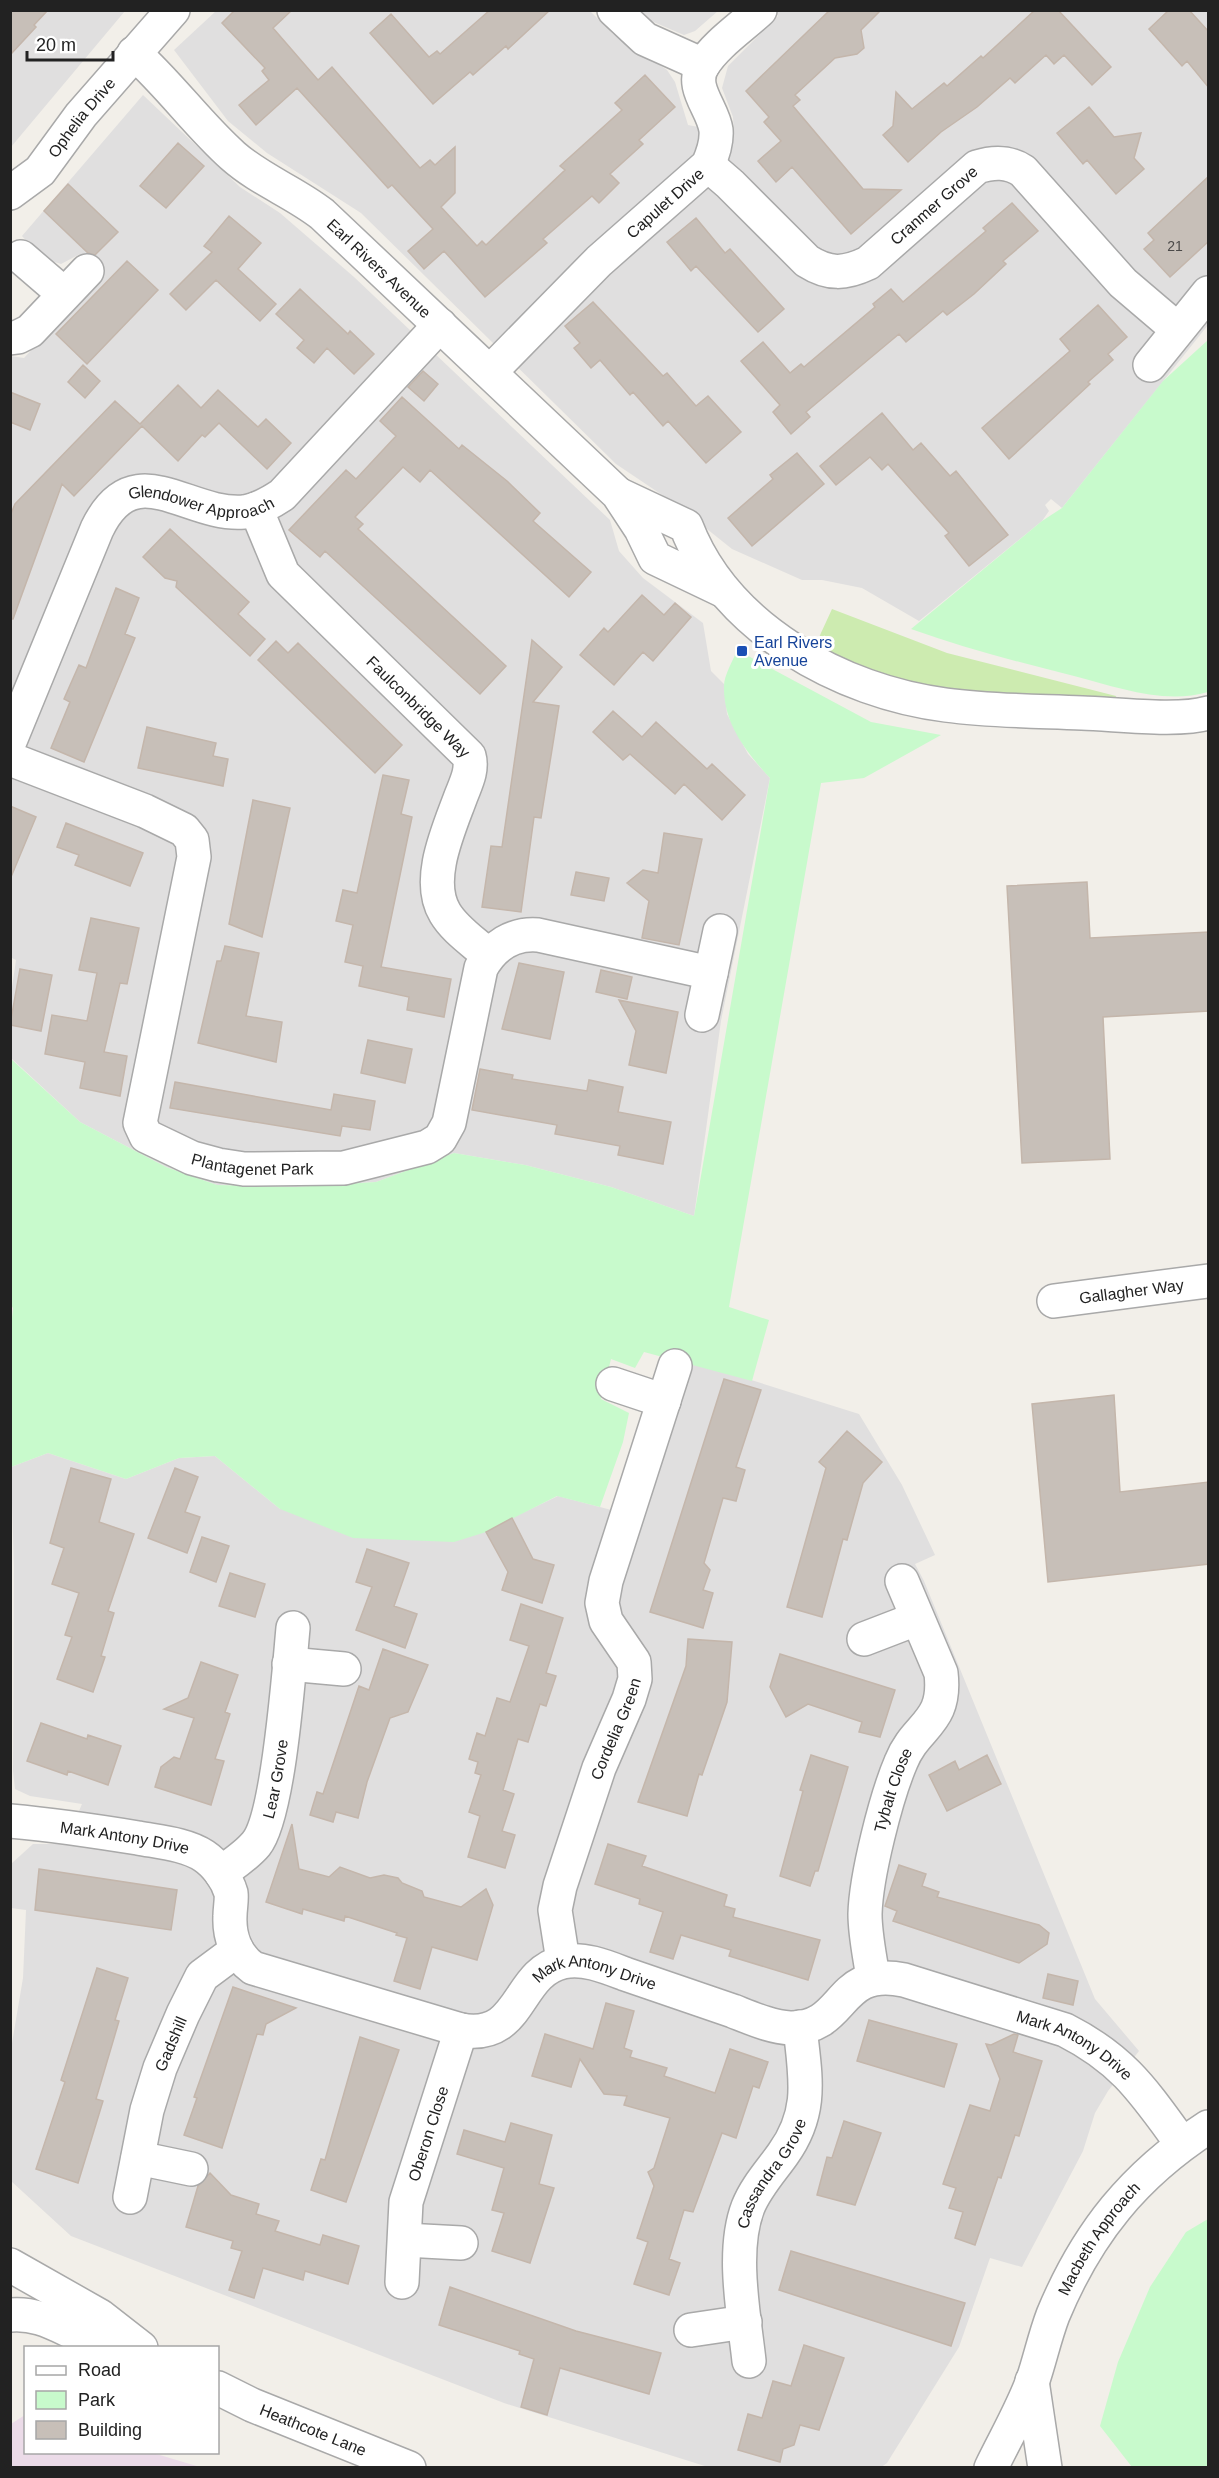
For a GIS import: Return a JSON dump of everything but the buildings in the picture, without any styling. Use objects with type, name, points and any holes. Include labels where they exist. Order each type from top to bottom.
[{"type":"street","name":"Ophelia Drive","points":[[10,193],[40,171],[81,116],[173,10]]},
{"type":"street","points":[[614,10],[645,39],[703,65],[760,10]]},
{"type":"street","name":"Earl Rivers Avenue","points":[[134,53],[232,155],[253,172],[315,209],[491,372],[618,494],[686,525],[695,550],[722,590],[745,613],[798,651],[850,679],[911,699],[946,705],[1163,716],[1209,712]]},
{"type":"street","name":"Capulet Drive","points":[[491,372],[599,261],[708,165],[714,148],[716,129],[699,84],[703,65]]},
{"type":"street","name":"Cranmer Grove","points":[[708,165],[807,261],[819,269],[834,273],[850,271],[868,263],[977,167],[991,163],[1016,166],[1123,283],[1178,329]]},
{"type":"street","points":[[21,257],[64,294]]},
{"type":"street","points":[[10,338],[30,331],[87,272]]},
{"type":"street","points":[[1150,365],[1209,293]]},
{"type":"street","name":"Glendower Approach","points":[[10,741],[97,529],[115,502],[130,494],[150,489],[219,510],[256,509],[282,495],[440,325]]},
{"type":"street","name":"Faulconbridge Way","points":[[256,509],[278,563],[292,583],[469,756],[470,773],[448,832],[437,879],[445,913],[488,955]]},
{"type":"street","name":"Plantagenet Park","points":[[10,759],[144,811],[184,830],[192,840],[195,848],[193,864],[140,1123],[146,1136],[192,1158],[244,1169],[344,1168],[434,1144],[446,1132],[449,1123],[477,982],[488,955]]},
{"type":"street","points":[[702,1015],[720,931]]},
{"type":"street","points":[[488,955],[504,942],[527,934],[711,973]]},
{"type":"street","name":"Gallagher Way","points":[[1054,1300],[1209,1281]]},
{"type":"street","name":"Cordelia Green","points":[[564,1961],[555,1910],[560,1886],[599,1768],[629,1700],[635,1678],[634,1662],[606,1621],[602,1603],[606,1581],[675,1366]]},
{"type":"street","points":[[613,1384],[664,1401]]},
{"type":"street","name":"Tybalt Close","points":[[873,1978],[865,1914],[872,1868],[902,1758],[936,1715],[943,1687],[941,1673],[902,1581]]},
{"type":"street","points":[[864,1639],[916,1618]]},
{"type":"street","name":"Lear Grove","points":[[221,1873],[257,1843],[263,1831],[278,1762],[293,1628]]},
{"type":"street","points":[[289,1664],[344,1669]]},
{"type":"street","name":"Mark Antony Drive","points":[[10,1821],[63,1825],[186,1848],[205,1857],[221,1873]]},
{"type":"street","points":[[221,1873],[231,1894],[230,1918],[237,1950]]},
{"type":"street","name":"Mark Antony Drive","points":[[237,1950],[244,1962],[253,1968],[461,2030],[487,2031],[502,2023],[545,1969],[564,1961],[579,1960],[606,1967],[781,2027],[800,2027],[821,2021],[851,1988],[873,1978],[904,1980],[1075,2035],[1125,2070],[1146,2093],[1196,2136]]},
{"type":"street","name":"Gadshill","points":[[130,2197],[147,2109],[160,2068],[202,1976],[237,1950]]},
{"type":"street","name":"Cassandra Grove","points":[[749,2361],[740,2251],[742,2228],[754,2194],[791,2144],[801,2122],[807,2083],[800,2027]]},
{"type":"street","name":"Oberon Close","points":[[402,2282],[406,2202],[461,2030]]},
{"type":"street","name":"Macbeth Approach","points":[[991,2468],[1032,2381],[1053,2317],[1071,2275],[1098,2229],[1127,2193],[1154,2166],[1196,2136]]},
{"type":"street","points":[[138,2158],[191,2169]]},
{"type":"street","points":[[405,2240],[461,2243]]},
{"type":"street","points":[[10,2265],[100,2316],[138,2346]]},
{"type":"street","points":[[10,2315],[21,2314],[42,2319],[87,2339],[119,2346]]},
{"type":"street","points":[[692,2330],[745,2322]]},
{"type":"street","name":"Macbeth Approach","points":[[1032,2381],[1045,2468]]},
{"type":"street","name":"Heathcote Lane","points":[[219,2388],[252,2405],[409,2468]]},
{"type":"shaded area","points":[[11,11],[125,11],[11,147]]},
{"type":"shaded area","points":[[216,11],[590,11],[613,34],[667,70],[675,82],[688,125],[734,134],[733,117],[722,88],[728,66],[778,16],[773,11],[1208,11],[1208,325],[1062,508],[1051,499],[1045,505],[1049,511],[1042,521],[919,621],[862,588],[822,580],[802,580],[732,549],[677,505],[616,464],[361,213],[267,153],[228,121],[174,50]]},
{"type":"shaded area","points":[[636,11],[718,11],[695,31],[684,35],[649,20]]},
{"type":"shaded area","points":[[143,95],[240,187],[280,213],[354,277],[610,520],[619,551],[643,578],[703,623],[711,671],[724,684],[727,714],[748,754],[770,778],[721,1021],[694,1216],[611,1187],[525,1165],[454,1153],[376,1182],[295,1187],[217,1185],[166,1167],[80,1122],[11,1058],[10,1001],[16,960],[10,957],[10,356],[24,358],[104,272],[80,254],[61,264],[42,258],[22,236]]},
{"type":"shaded area","points":[[678,1357],[859,1414],[902,1485],[935,1555],[915,1564],[924,1581],[1095,1999],[1139,2051],[1108,2091],[1095,2113],[1083,2151],[1022,2267],[990,2258],[959,2347],[887,2463],[880,2468],[708,2467],[504,2403],[71,2236],[11,2181],[11,2049],[23,1978],[26,1910],[11,1908],[11,1864],[33,1844],[65,1844],[82,1804],[30,1796],[15,1789],[11,1467],[48,1453],[126,1479],[179,1458],[215,1456],[280,1509],[512,1518],[558,1496],[638,1517]]},
{"type":"shaded area","points":[[24,2416],[24,2454],[156,2454],[200,2467],[11,2467],[11,2424]]},
{"type":"green space","points":[[1208,340],[1208,692],[1175,697],[1141,693],[991,654],[911,629],[1042,521],[1062,508],[1163,381]]},
{"type":"green space","points":[[832,609],[947,653],[1116,696],[1115,700],[1006,697],[915,685],[863,669],[815,646]]},
{"type":"green space","points":[[737,650],[871,722],[941,735],[864,778],[821,783],[729,1307],[769,1320],[752,1381],[644,1352],[635,1368],[611,1359],[601,1399],[629,1413],[623,1442],[600,1507],[557,1496],[486,1532],[454,1542],[353,1538],[280,1509],[215,1456],[179,1458],[126,1479],[48,1453],[11,1467],[10,1338],[13,1308],[10,1304],[10,1058],[80,1122],[166,1167],[217,1185],[295,1187],[376,1182],[454,1153],[525,1165],[611,1187],[694,1216],[770,778],[745,747],[727,712],[724,682]]},
{"type":"green space","points":[[1208,2219],[1208,2467],[1132,2467],[1100,2426],[1118,2362],[1150,2287],[1186,2232]]},
{"type":"place","name":"Earl Rivers Avenue","points":[[742,651]]}]
